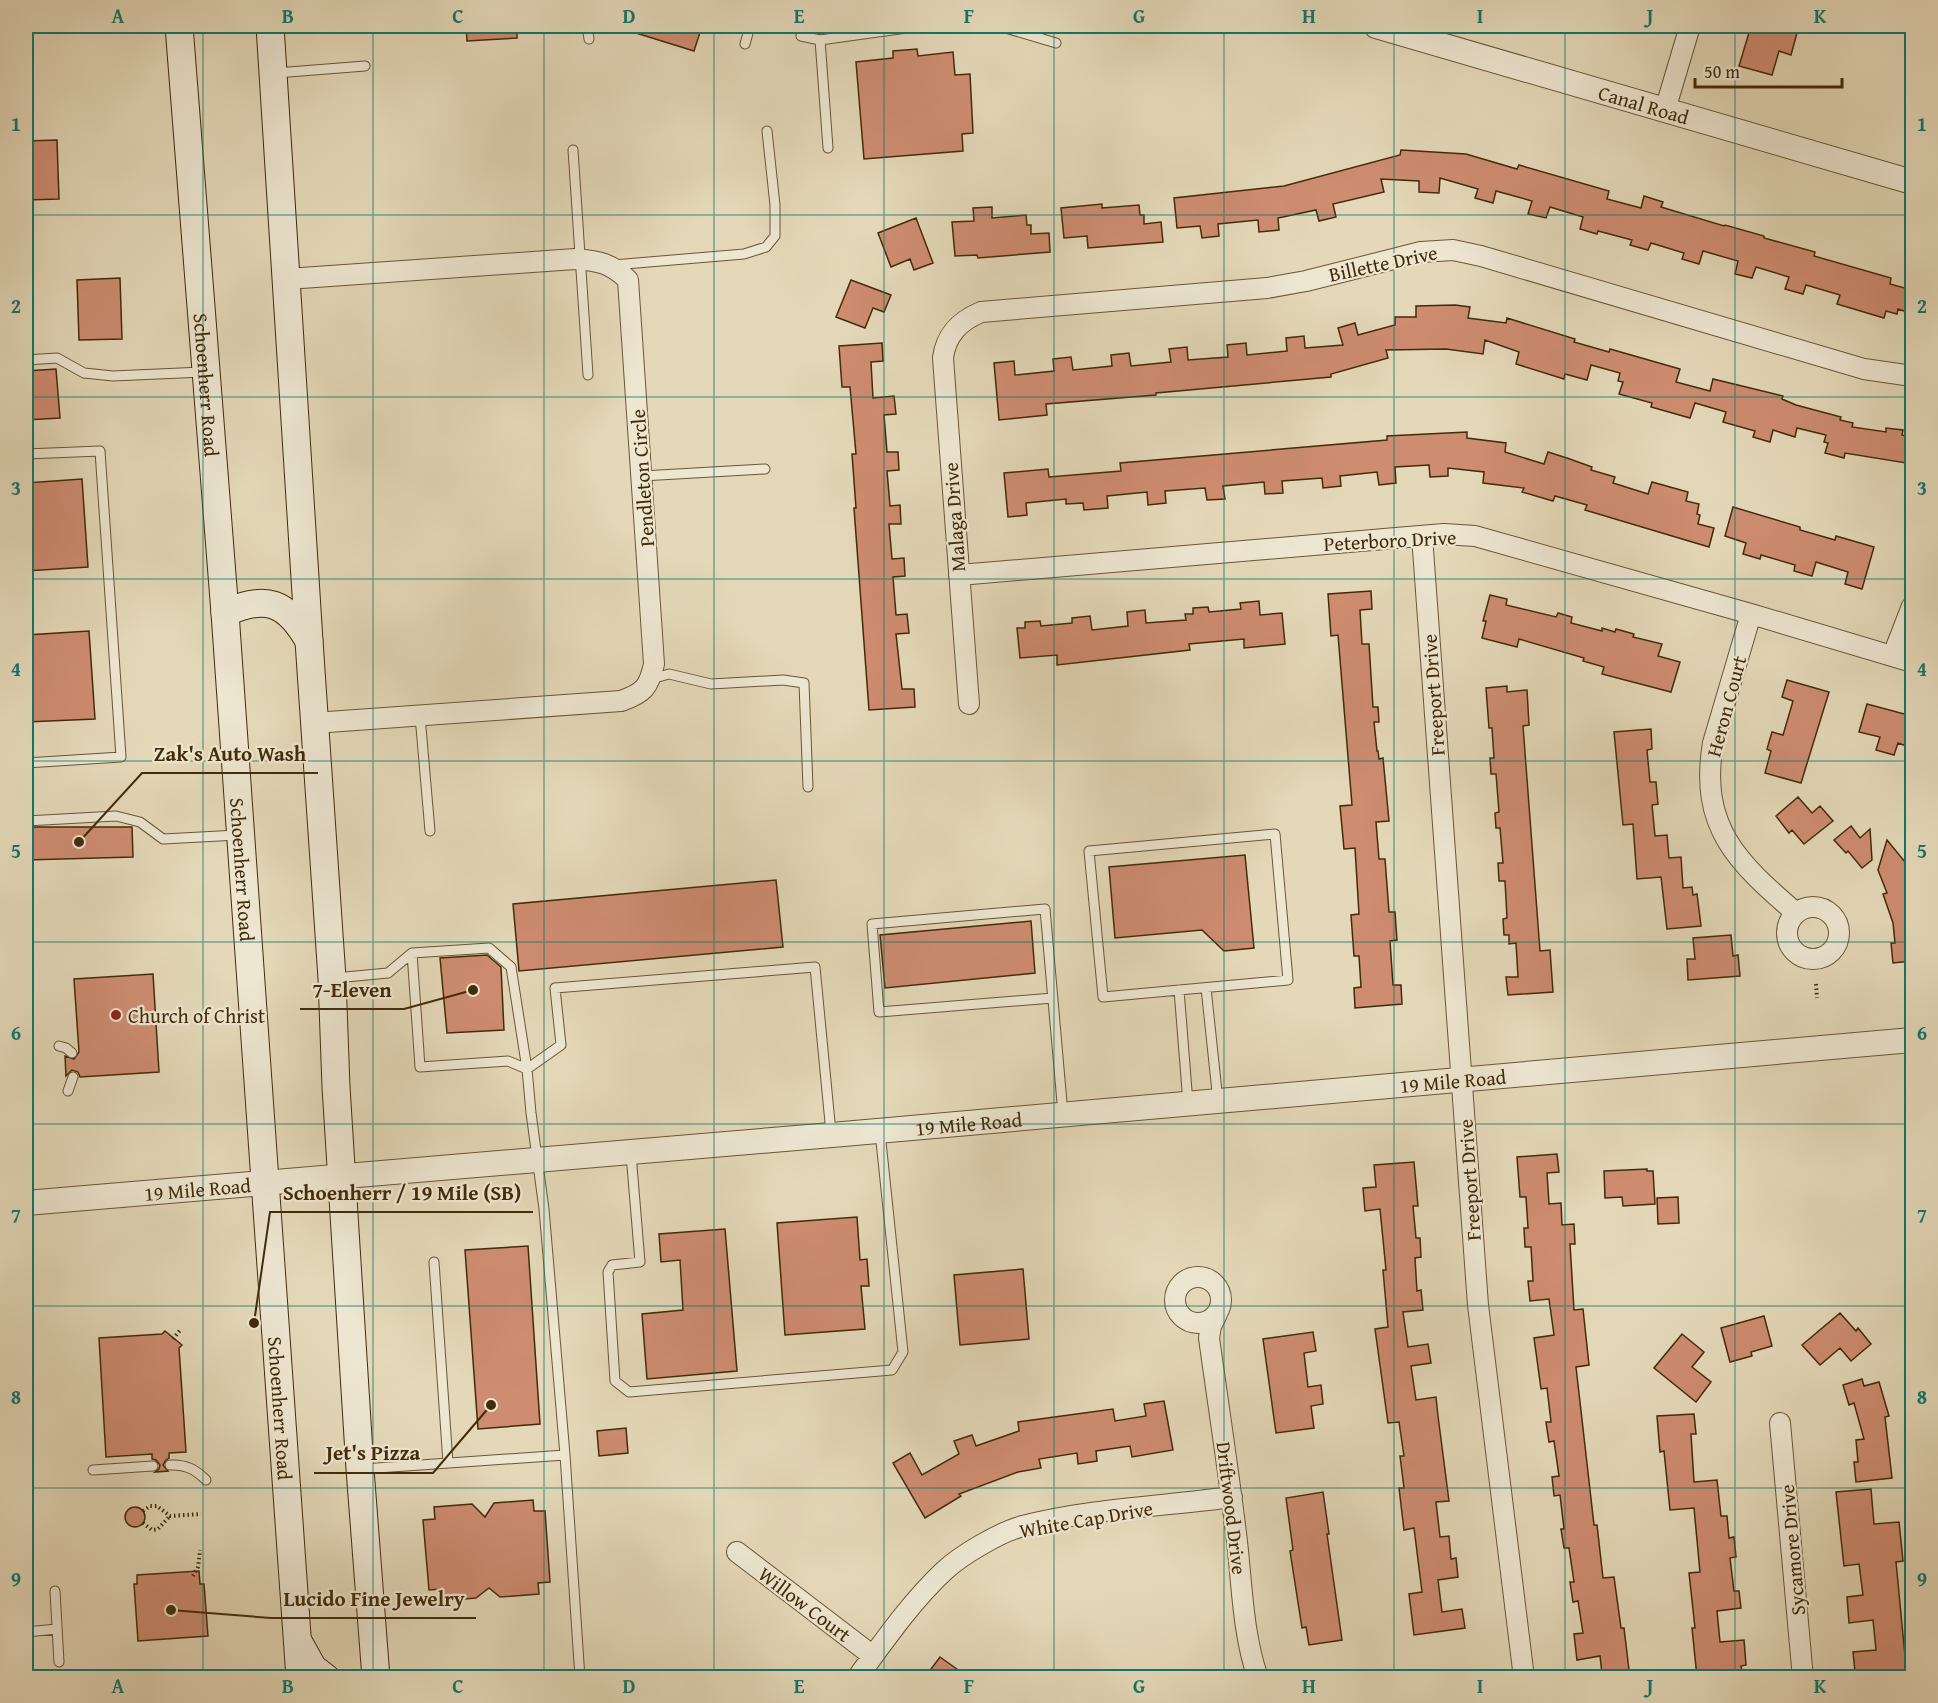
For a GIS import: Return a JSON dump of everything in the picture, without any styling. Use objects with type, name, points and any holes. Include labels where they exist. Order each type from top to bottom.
[{"type":"main road","name":"Schoenherr Road","points":[[180,26],[225,613],[300,1677]]},
{"type":"main road","points":[[270,26],[314,723],[333,978],[336,1087],[372,1675]]},
{"type":"main road","points":[[225,613],[243,605],[270,604],[285,611],[298,622],[309,641]]},
{"type":"main road","points":[[298,1640],[313,1668],[326,1677]]},
{"type":"street","name":"Canal Road","points":[[1376,26],[1912,182]]},
{"type":"street","points":[[1665,110],[1690,26]]},
{"type":"street","name":"Billette Drive","points":[[953,331],[969,317],[994,310],[1277,286],[1402,255],[1453,250],[1481,256],[1864,369],[1912,376]]},
{"type":"street","points":[[287,279],[581,259],[596,260],[610,265]]},
{"type":"street","name":"Pendleton Circle","points":[[610,265],[628,280],[654,664],[651,679]]},
{"type":"street","name":"Malaga Drive","points":[[953,331],[944,348],[943,358],[969,704]]},
{"type":"street","name":"Peterboro Drive","points":[[958,575],[1422,536],[1459,535],[1491,540],[1912,662]]},
{"type":"street","name":"Freeport Drive","points":[[1422,536],[1478,1305],[1519,1677]]},
{"type":"street","points":[[1893,655],[1912,606]]},
{"type":"street","name":"Heron Court","points":[[1751,614],[1713,742],[1710,790],[1717,820],[1733,851],[1747,869],[1796,913]]},
{"type":"street","points":[[314,723],[621,701],[637,695],[651,679]]},
{"type":"street","name":"19 Mile Road","points":[[26,1203],[1912,1040]]},
{"type":"street","name":"Driftwood Drive","points":[[1209,1338],[1178,1312],[1175,1296],[1183,1283],[1189,1279],[1204,1278],[1217,1286],[1222,1300],[1211,1326],[1209,1338],[1232,1497],[1247,1628],[1258,1677]]},
{"type":"street","points":[[1189,1322],[1205,1323],[1217,1314]]},
{"type":"street","name":"Sycamore Drive","points":[[1780,1423],[1803,1677]]},
{"type":"street","name":"White Cap Drive","points":[[857,1677],[915,1603],[945,1570],[979,1546],[1022,1527],[1090,1514],[1232,1497]]},
{"type":"street","name":"Willow Court","points":[[737,1552],[873,1656]]},
{"type":"lane","points":[[587,26],[589,39]]},
{"type":"lane","points":[[744,44],[750,26]]},
{"type":"lane","points":[[804,26],[801,36],[820,40],[921,26]]},
{"type":"lane","points":[[999,26],[1056,43]]},
{"type":"lane","points":[[820,40],[828,148]]},
{"type":"lane","points":[[274,73],[366,66]]},
{"type":"lane","points":[[610,265],[744,254],[766,247],[775,236],[775,205],[767,131]]},
{"type":"lane","points":[[573,150],[588,375]]},
{"type":"lane","points":[[26,360],[57,358],[84,373],[113,376],[206,372]]},
{"type":"lane","points":[[26,454],[100,451],[121,757],[26,763]]},
{"type":"lane","points":[[642,476],[765,469]]},
{"type":"lane","points":[[651,679],[669,674],[711,684],[783,680],[804,683],[808,787]]},
{"type":"lane","points":[[420,716],[430,831]]},
{"type":"lane","points":[[26,821],[116,816],[140,822],[163,839],[241,835]]},
{"type":"lane","points":[[1275,834],[1288,980],[1179,990],[1103,997],[1089,851],[1275,834]]},
{"type":"lane","points":[[1053,998],[879,1012],[872,924],[1045,909],[1053,998],[1063,1114]]},
{"type":"lane","points":[[333,978],[388,973],[412,953],[489,948],[511,967],[538,1159],[565,1455],[580,1677]]},
{"type":"lane","points":[[412,953],[420,1067],[508,1061],[527,1069]]},
{"type":"lane","points":[[527,1069],[561,1045],[555,988],[815,967],[832,1135]]},
{"type":"lane","points":[[1206,988],[1218,1101]]},
{"type":"lane","points":[[1179,990],[1188,1103]]},
{"type":"lane","points":[[59,1046],[72,1053]]},
{"type":"lane","points":[[68,1091],[73,1077]]},
{"type":"lane","points":[[631,1152],[640,1262],[612,1266],[608,1272],[615,1381],[629,1392],[892,1370],[903,1352],[879,1131]]},
{"type":"lane","points":[[434,1262],[448,1463]]},
{"type":"lane","points":[[360,1469],[565,1455]]},
{"type":"lane","points":[[170,1465],[187,1466],[197,1470],[206,1480]]},
{"type":"lane","points":[[93,1470],[153,1466]]},
{"type":"lane","points":[[55,1591],[59,1662]]},
{"type":"lane","points":[[26,1632],[57,1629]]},
{"type":"path","points":[[1816,984],[1817,998]]},
{"type":"path","points":[[173,1339],[181,1329]]},
{"type":"path","points":[[143,1511],[150,1506],[157,1506],[170,1516],[201,1514]]},
{"type":"path","points":[[143,1523],[152,1530],[158,1529],[170,1516]]},
{"type":"path","points":[[193,1576],[198,1567],[200,1550]]},
{"type":"building","points":[[466,26],[517,26],[517,38],[467,41]]},
{"type":"building","points":[[624,26],[702,26],[694,51],[623,29]]},
{"type":"building","points":[[1751,26],[1771,26],[1797,33],[1791,55],[1779,51],[1772,75],[1739,66]]},
{"type":"building","points":[[917,49],[918,56],[953,52],[955,75],[970,74],[973,133],[962,134],[963,151],[864,159],[856,62],[893,58],[893,51]]},
{"type":"building","points":[[57,140],[59,199],[26,200],[26,141]]},
{"type":"building","points":[[1401,150],[1466,154],[1517,169],[1519,165],[1609,191],[1607,199],[1641,208],[1644,196],[1663,202],[1661,207],[1764,236],[1764,238],[1815,252],[1814,256],[1891,278],[1890,284],[1912,290],[1907,312],[1898,309],[1897,314],[1886,311],[1884,318],[1837,304],[1840,295],[1806,285],[1803,294],[1785,289],[1789,277],[1756,267],[1752,278],[1735,274],[1738,261],[1703,251],[1699,264],[1682,259],[1684,253],[1651,243],[1648,250],[1630,245],[1632,240],[1580,229],[1583,217],[1550,207],[1546,218],[1528,214],[1532,201],[1496,191],[1493,203],[1475,198],[1478,189],[1440,178],[1439,193],[1419,192],[1419,181],[1381,179],[1384,192],[1333,204],[1336,217],[1319,221],[1316,210],[1278,218],[1279,230],[1259,232],[1258,220],[1218,224],[1219,236],[1202,238],[1200,226],[1177,228],[1174,198],[1284,186],[1400,155]]},
{"type":"building","points":[[1102,204],[1102,208],[1139,205],[1140,215],[1144,215],[1144,224],[1161,222],[1163,242],[1088,248],[1087,236],[1064,238],[1061,208]]},
{"type":"building","points":[[992,207],[992,218],[1026,215],[1027,225],[1031,225],[1031,234],[1049,233],[1050,252],[978,258],[977,255],[955,256],[952,222],[974,221],[973,208]]},
{"type":"building","points":[[916,218],[933,263],[914,270],[910,259],[891,267],[878,233]]},
{"type":"building","points":[[120,278],[122,339],[79,340],[77,280]]},
{"type":"building","points":[[851,280],[891,295],[884,312],[873,308],[865,328],[836,317]]},
{"type":"building","points":[[1416,306],[1470,307],[1468,318],[1506,323],[1507,318],[1575,339],[1574,342],[1609,352],[1610,349],[1680,369],[1676,382],[1710,391],[1713,379],[1783,396],[1782,399],[1796,405],[1841,417],[1840,420],[1853,423],[1852,427],[1886,432],[1886,428],[1903,430],[1902,435],[1910,437],[1906,463],[1845,453],[1844,458],[1825,453],[1828,443],[1824,442],[1826,435],[1797,428],[1795,437],[1773,430],[1770,442],[1753,437],[1755,431],[1723,422],[1726,412],[1695,403],[1690,418],[1651,407],[1652,403],[1619,394],[1623,382],[1618,381],[1620,373],[1591,365],[1587,380],[1565,374],[1564,379],[1516,364],[1519,352],[1485,340],[1483,354],[1446,349],[1386,350],[1388,358],[1331,374],[1331,377],[1046,404],[1047,415],[999,420],[994,363],[1014,361],[1015,375],[1054,371],[1053,359],[1071,357],[1073,370],[1112,366],[1111,355],[1129,353],[1131,366],[1171,362],[1169,349],[1187,347],[1188,360],[1228,357],[1227,345],[1246,343],[1247,355],[1287,351],[1286,338],[1304,336],[1305,348],[1343,345],[1338,328],[1355,323],[1358,335],[1395,325],[1395,317],[1416,317]]},
{"type":"building","points":[[882,343],[883,361],[871,362],[873,398],[894,396],[896,414],[884,415],[887,452],[898,452],[899,470],[887,471],[890,506],[900,505],[901,524],[889,524],[892,559],[904,558],[905,576],[893,577],[896,615],[907,614],[909,633],[896,634],[902,689],[914,689],[915,707],[869,710],[854,508],[856,508],[852,454],[856,454],[850,387],[842,387],[839,346]]},
{"type":"building","points":[[56,369],[60,418],[26,420],[26,371]]},
{"type":"building","points":[[1467,432],[1467,438],[1506,443],[1505,452],[1544,464],[1548,452],[1567,458],[1592,467],[1591,470],[1615,477],[1613,483],[1648,494],[1652,482],[1688,492],[1686,501],[1699,504],[1698,524],[1714,528],[1709,547],[1585,510],[1587,505],[1555,496],[1553,501],[1522,492],[1524,488],[1483,483],[1484,472],[1448,468],[1448,476],[1430,477],[1429,465],[1395,467],[1396,483],[1379,485],[1377,472],[1340,476],[1341,486],[1323,488],[1322,478],[1282,481],[1283,493],[1265,494],[1264,482],[1223,486],[1225,499],[1207,500],[1205,488],[1165,491],[1166,503],[1148,505],[1147,492],[1107,496],[1108,508],[1084,510],[1083,503],[1066,504],[1066,499],[1026,503],[1027,515],[1008,517],[1004,473],[1048,469],[1049,477],[1121,471],[1120,463],[1387,440],[1387,436]]},
{"type":"building","points":[[82,479],[88,567],[26,571],[26,483]]},
{"type":"building","points":[[1733,507],[1835,540],[1836,536],[1874,547],[1862,589],[1845,584],[1848,572],[1816,562],[1812,576],[1794,571],[1795,565],[1761,555],[1760,559],[1743,554],[1746,543],[1725,536]]},
{"type":"building","points":[[1371,591],[1372,609],[1360,610],[1362,644],[1369,644],[1373,707],[1378,707],[1379,722],[1374,722],[1379,759],[1383,758],[1389,821],[1376,822],[1379,859],[1385,859],[1389,912],[1395,912],[1397,940],[1390,941],[1393,985],[1401,985],[1402,1004],[1355,1008],[1354,988],[1361,987],[1359,956],[1354,956],[1351,915],[1359,914],[1355,848],[1344,849],[1340,806],[1352,805],[1338,635],[1331,636],[1328,594]]},
{"type":"building","points":[[1490,595],[1507,599],[1506,605],[1556,617],[1558,613],[1572,617],[1571,623],[1602,631],[1602,628],[1615,632],[1616,629],[1634,634],[1633,637],[1662,644],[1658,656],[1680,662],[1671,692],[1602,674],[1604,667],[1583,661],[1584,658],[1519,639],[1517,647],[1482,638],[1486,621],[1483,621]]},
{"type":"building","points":[[1259,601],[1260,615],[1282,613],[1285,644],[1244,648],[1244,639],[1189,644],[1190,650],[1057,665],[1057,655],[1020,658],[1017,628],[1025,628],[1025,622],[1040,621],[1041,626],[1072,623],[1072,618],[1090,616],[1092,630],[1128,626],[1127,612],[1145,610],[1146,623],[1186,620],[1185,614],[1193,614],[1193,608],[1208,607],[1209,612],[1241,609],[1240,603]]},
{"type":"building","points":[[89,631],[95,719],[26,722],[26,635]]},
{"type":"building","points":[[1787,680],[1829,692],[1801,783],[1765,773],[1771,751],[1767,749],[1772,732],[1783,735],[1793,701],[1782,697]]},
{"type":"building","points":[[1507,686],[1507,692],[1527,690],[1529,725],[1523,726],[1540,951],[1550,950],[1553,992],[1508,995],[1506,977],[1518,977],[1516,943],[1509,944],[1509,935],[1504,935],[1503,919],[1507,918],[1505,881],[1499,881],[1498,863],[1503,863],[1500,828],[1496,828],[1495,813],[1499,812],[1496,774],[1491,774],[1490,758],[1494,758],[1486,688]]},
{"type":"building","points":[[1867,704],[1912,716],[1912,748],[1898,743],[1894,755],[1876,750],[1880,737],[1859,732]]},
{"type":"building","points":[[1651,729],[1652,749],[1647,750],[1650,782],[1656,782],[1658,804],[1652,805],[1655,836],[1667,835],[1669,858],[1681,857],[1683,888],[1692,887],[1693,895],[1697,894],[1701,926],[1667,929],[1661,877],[1637,879],[1633,824],[1623,825],[1614,732]]},
{"type":"building","points":[[1798,797],[1812,813],[1820,806],[1833,821],[1804,844],[1792,830],[1789,833],[1776,816]]},
{"type":"building","points":[[1851,826],[1860,838],[1870,829],[1872,860],[1862,868],[1848,851],[1846,853],[1834,840]]},
{"type":"building","points":[[132,827],[133,857],[26,860],[26,828]]},
{"type":"building","points":[[1887,840],[1905,862],[1912,860],[1912,961],[1893,963],[1891,943],[1895,943],[1893,923],[1883,894],[1887,893],[1878,870]]},
{"type":"building","points":[[1245,855],[1254,948],[1224,951],[1202,930],[1115,938],[1109,867]]},
{"type":"building","points":[[776,880],[783,947],[519,971],[513,904]]},
{"type":"building","points":[[1031,921],[1035,973],[885,988],[880,935]]},
{"type":"building","points":[[1731,935],[1733,956],[1738,955],[1740,976],[1688,980],[1687,959],[1695,959],[1693,938]]},
{"type":"building","points":[[487,955],[501,967],[504,1030],[447,1033],[440,958]]},
{"type":"building","name":"Church of Christ","points":[[153,974],[159,1072],[80,1077],[78,1072],[72,1070],[66,1076],[65,1056],[74,1059],[79,1052],[74,979]]},
{"type":"building","points":[[1557,1154],[1559,1172],[1547,1173],[1549,1204],[1561,1203],[1562,1225],[1574,1224],[1575,1244],[1570,1244],[1574,1310],[1583,1309],[1589,1365],[1576,1367],[1594,1525],[1597,1525],[1603,1578],[1614,1577],[1629,1670],[1602,1674],[1600,1656],[1577,1660],[1574,1634],[1583,1633],[1578,1601],[1573,1602],[1570,1582],[1574,1582],[1569,1548],[1564,1548],[1560,1495],[1554,1496],[1552,1477],[1559,1476],[1554,1441],[1549,1442],[1546,1422],[1551,1422],[1547,1388],[1541,1389],[1534,1338],[1554,1335],[1549,1299],[1530,1301],[1528,1281],[1533,1281],[1531,1247],[1525,1247],[1524,1228],[1528,1228],[1526,1197],[1520,1197],[1517,1157]]},
{"type":"building","points":[[1414,1162],[1418,1206],[1413,1206],[1416,1238],[1420,1238],[1421,1257],[1415,1258],[1417,1291],[1421,1290],[1423,1310],[1403,1312],[1408,1347],[1428,1344],[1431,1363],[1411,1366],[1416,1400],[1436,1397],[1449,1501],[1436,1502],[1440,1537],[1449,1536],[1451,1559],[1456,1558],[1458,1577],[1438,1580],[1442,1612],[1462,1609],[1465,1628],[1414,1635],[1409,1594],[1422,1592],[1414,1528],[1404,1530],[1399,1488],[1404,1488],[1400,1456],[1404,1456],[1399,1422],[1388,1423],[1375,1329],[1388,1327],[1383,1270],[1386,1270],[1380,1209],[1365,1211],[1363,1188],[1376,1187],[1374,1165]]},
{"type":"building","points":[[1647,1169],[1647,1171],[1653,1171],[1655,1204],[1623,1206],[1622,1197],[1605,1198],[1604,1171]]},
{"type":"building","points":[[1678,1197],[1679,1223],[1658,1224],[1657,1198]]},
{"type":"building","points":[[857,1217],[860,1260],[867,1259],[869,1286],[861,1286],[865,1329],[785,1335],[777,1223]]},
{"type":"building","points":[[725,1229],[737,1371],[647,1379],[642,1314],[683,1310],[680,1260],[661,1262],[659,1234]]},
{"type":"building","points":[[528,1246],[540,1424],[478,1429],[465,1250]]},
{"type":"building","points":[[1023,1269],[1029,1339],[960,1345],[954,1275]]},
{"type":"building","points":[[1840,1313],[1856,1331],[1858,1328],[1871,1344],[1851,1361],[1840,1348],[1820,1365],[1802,1345]]},
{"type":"building","points":[[1764,1316],[1772,1346],[1751,1352],[1752,1356],[1730,1362],[1721,1328]]},
{"type":"building","points":[[165,1331],[182,1345],[179,1348],[186,1452],[169,1453],[169,1458],[163,1465],[168,1471],[155,1472],[160,1465],[152,1459],[152,1454],[106,1457],[99,1338],[162,1334]]},
{"type":"building","points":[[1313,1332],[1316,1351],[1304,1353],[1308,1387],[1321,1385],[1323,1404],[1311,1406],[1314,1428],[1276,1433],[1263,1339]]},
{"type":"building","points":[[1682,1334],[1704,1352],[1692,1367],[1711,1382],[1696,1402],[1654,1368]]},
{"type":"building","points":[[1862,1379],[1864,1386],[1879,1382],[1889,1416],[1885,1417],[1892,1478],[1856,1482],[1854,1462],[1858,1462],[1856,1440],[1864,1439],[1854,1403],[1849,1405],[1843,1385]]},
{"type":"building","points":[[1164,1401],[1173,1450],[1132,1457],[1130,1446],[1096,1451],[1097,1461],[1078,1464],[1077,1453],[1039,1459],[1041,1468],[1018,1472],[959,1494],[961,1496],[925,1518],[893,1463],[910,1453],[922,1475],[959,1454],[954,1441],[972,1435],[976,1446],[1019,1431],[1018,1422],[1113,1409],[1115,1421],[1146,1416],[1144,1404]]},
{"type":"building","points":[[1694,1414],[1696,1434],[1691,1434],[1694,1482],[1717,1480],[1721,1516],[1727,1516],[1729,1538],[1734,1537],[1736,1557],[1730,1558],[1734,1591],[1739,1591],[1741,1608],[1717,1611],[1720,1642],[1744,1640],[1746,1665],[1741,1666],[1743,1677],[1697,1677],[1689,1573],[1700,1572],[1694,1508],[1670,1510],[1664,1451],[1660,1452],[1657,1416]]},
{"type":"building","points":[[626,1428],[628,1453],[599,1456],[597,1431]]},
{"type":"building","points":[[1871,1489],[1874,1524],[1899,1522],[1903,1561],[1896,1562],[1907,1677],[1864,1677],[1863,1671],[1855,1672],[1853,1652],[1876,1650],[1873,1620],[1849,1623],[1847,1597],[1863,1595],[1859,1564],[1844,1566],[1836,1492]]},
{"type":"building","points":[[1323,1492],[1342,1640],[1309,1645],[1306,1627],[1302,1628],[1290,1551],[1293,1550],[1286,1498]]},
{"type":"building","points":[[533,1500],[534,1511],[545,1511],[550,1582],[538,1583],[539,1594],[500,1597],[489,1588],[476,1598],[442,1601],[441,1589],[429,1590],[423,1520],[435,1519],[434,1507],[472,1504],[485,1517],[494,1503]]},
{"type":"building","points":[[135,1507],[142,1510],[145,1517],[142,1524],[135,1527],[128,1524],[125,1517],[128,1510]]},
{"type":"building","points":[[199,1571],[200,1584],[204,1584],[208,1636],[138,1641],[134,1584],[137,1584],[137,1575]]},
{"type":"building","points":[[940,1657],[968,1677],[925,1677]]},
{"type":"place","name":"Zak's Auto Wash","points":[[79,842]]},
{"type":"place","name":"7-Eleven","points":[[473,990]]},
{"type":"place","name":"Church of Christ","points":[[116,1015]]},
{"type":"place","name":"Schoenherr / 19 Mile (SB)","points":[[254,1323]]},
{"type":"place","name":"Jet's Pizza","points":[[491,1405]]},
{"type":"place","name":"Lucido Fine Jewelry","points":[[171,1610]]}]
